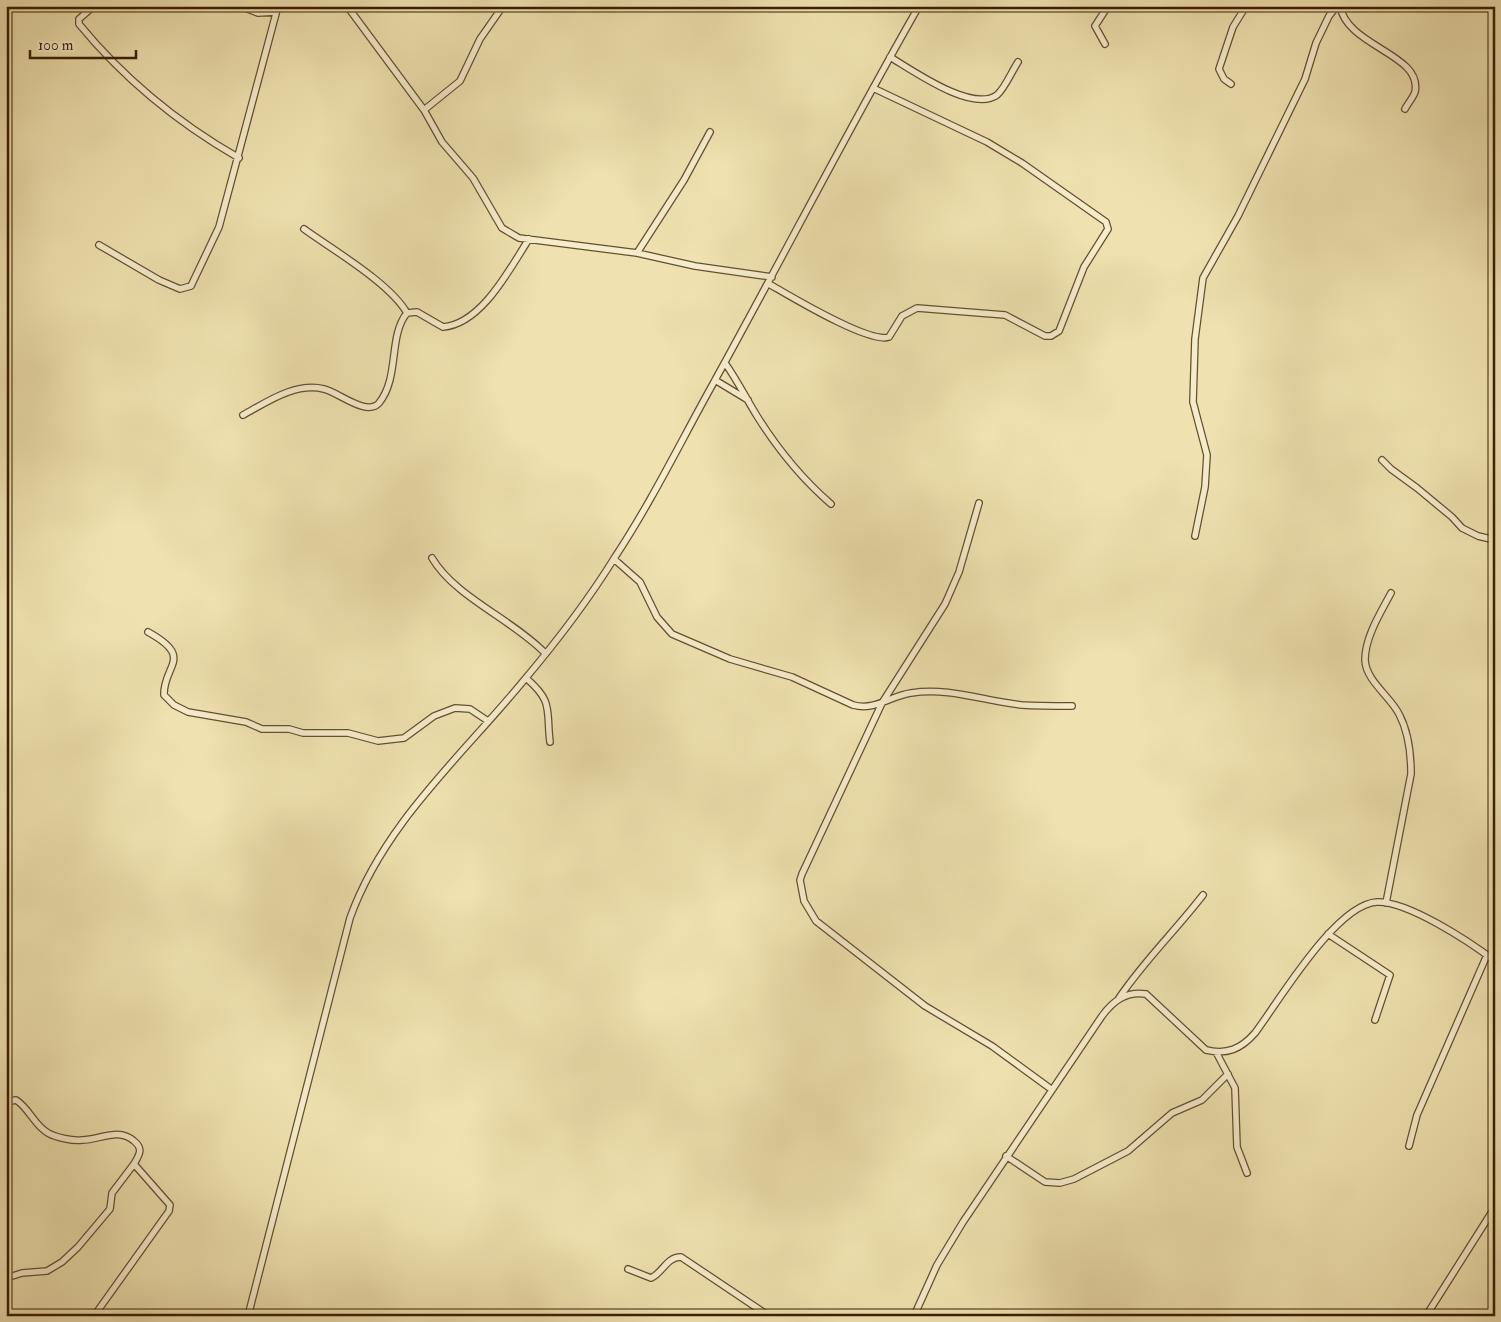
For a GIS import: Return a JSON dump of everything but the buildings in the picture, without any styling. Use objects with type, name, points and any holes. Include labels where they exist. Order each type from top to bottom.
[{"type":"street","points":[[94,6],[79,19],[79,24],[116,65],[150,97],[202,137],[239,158]]},
{"type":"street","points":[[99,245],[158,280],[180,289],[191,286],[219,227],[239,158],[277,9],[258,14],[240,6]]},
{"type":"street","points":[[347,6],[424,110],[442,142],[473,178],[502,228],[519,238],[637,253],[695,266],[772,277]]},
{"type":"street","points":[[424,110],[460,81],[480,38],[503,6]]},
{"type":"street","points":[[540,6],[542,8],[544,6]]},
{"type":"street","points":[[248,1316],[334,978],[358,896],[389,839],[412,808],[526,678],[614,559],[659,486],[919,6]]},
{"type":"street","points":[[1105,44],[1095,26],[1108,6]]},
{"type":"street","points":[[1231,84],[1224,79],[1219,69],[1233,27],[1246,6]]},
{"type":"street","points":[[1195,536],[1204,487],[1207,455],[1194,402],[1195,339],[1202,278],[1238,216],[1305,80],[1316,42],[1329,16],[1338,6],[1350,26],[1367,42],[1400,60],[1408,68],[1415,86],[1414,94],[1405,108]]},
{"type":"street","points":[[890,58],[930,81],[968,99],[988,98],[997,95],[1018,62]]},
{"type":"street","points":[[769,284],[823,314],[866,334],[883,339],[889,337],[902,316],[917,308],[1005,315],[1045,336],[1051,336],[1059,331],[1084,267],[1108,230],[1106,222],[1022,163],[987,142],[873,88]]},
{"type":"street","points":[[637,253],[684,180],[710,132]]},
{"type":"street","points":[[304,229],[381,283],[402,303],[407,313]]},
{"type":"street","points":[[407,313],[417,312],[444,327],[456,324],[480,307],[495,292],[529,239]]},
{"type":"street","points":[[243,415],[282,394],[306,388],[324,389],[365,407],[373,408],[378,404],[388,386],[399,331],[407,313]]},
{"type":"street","points":[[726,363],[765,428],[794,467],[811,487],[831,504]]},
{"type":"street","points":[[715,380],[750,401]]},
{"type":"street","points":[[1382,460],[1452,517],[1462,528],[1478,536],[1495,540]]},
{"type":"street","points":[[979,503],[959,572],[945,604],[882,703],[800,880],[804,901],[820,924],[926,1006],[992,1046],[1051,1089]]},
{"type":"street","points":[[432,558],[437,567],[455,585],[527,636],[545,653]]},
{"type":"street","points":[[614,559],[640,582],[658,616],[672,634],[730,659],[792,677],[862,708],[877,706],[901,694],[936,692],[1022,705],[1072,706]]},
{"type":"street","points":[[1386,903],[1411,774],[1411,760],[1400,716],[1374,682],[1365,660],[1367,643],[1391,593]]},
{"type":"street","points":[[148,632],[160,638],[174,657],[174,666],[164,695],[174,705],[188,712],[246,722],[262,728],[289,729],[303,733],[348,733],[378,741],[404,738],[434,716],[455,708],[470,709],[488,721]]},
{"type":"street","points":[[526,678],[539,690],[547,703],[550,742]]},
{"type":"street","points":[[914,1316],[937,1265],[1051,1089],[1106,1010],[1119,998],[1157,948],[1203,895]]},
{"type":"street","points":[[1119,998],[1134,992],[1146,994],[1198,1044],[1216,1052],[1234,1050],[1246,1043],[1328,934],[1352,910],[1376,902],[1386,903],[1440,925],[1495,961]]},
{"type":"street","points":[[1328,934],[1390,975],[1375,1020]]},
{"type":"street","points":[[1409,1146],[1417,1115],[1487,955]]},
{"type":"street","points":[[1216,1052],[1235,1088],[1236,1147],[1247,1172]]},
{"type":"street","points":[[1006,1156],[1045,1182],[1060,1183],[1074,1178],[1128,1151],[1172,1113],[1202,1100],[1228,1074]]},
{"type":"street","points":[[6,1102],[16,1100],[23,1104],[39,1126],[49,1133],[79,1140],[112,1134],[124,1135],[140,1146],[141,1151],[134,1164],[112,1193],[110,1208],[67,1257],[47,1271],[22,1273],[6,1278]]},
{"type":"street","points":[[94,1316],[170,1208],[168,1202],[148,1182],[134,1164]]},
{"type":"street","points":[[1426,1316],[1495,1207]]},
{"type":"street","points":[[628,1269],[651,1278],[657,1275],[671,1259],[681,1257],[769,1316]]}]
